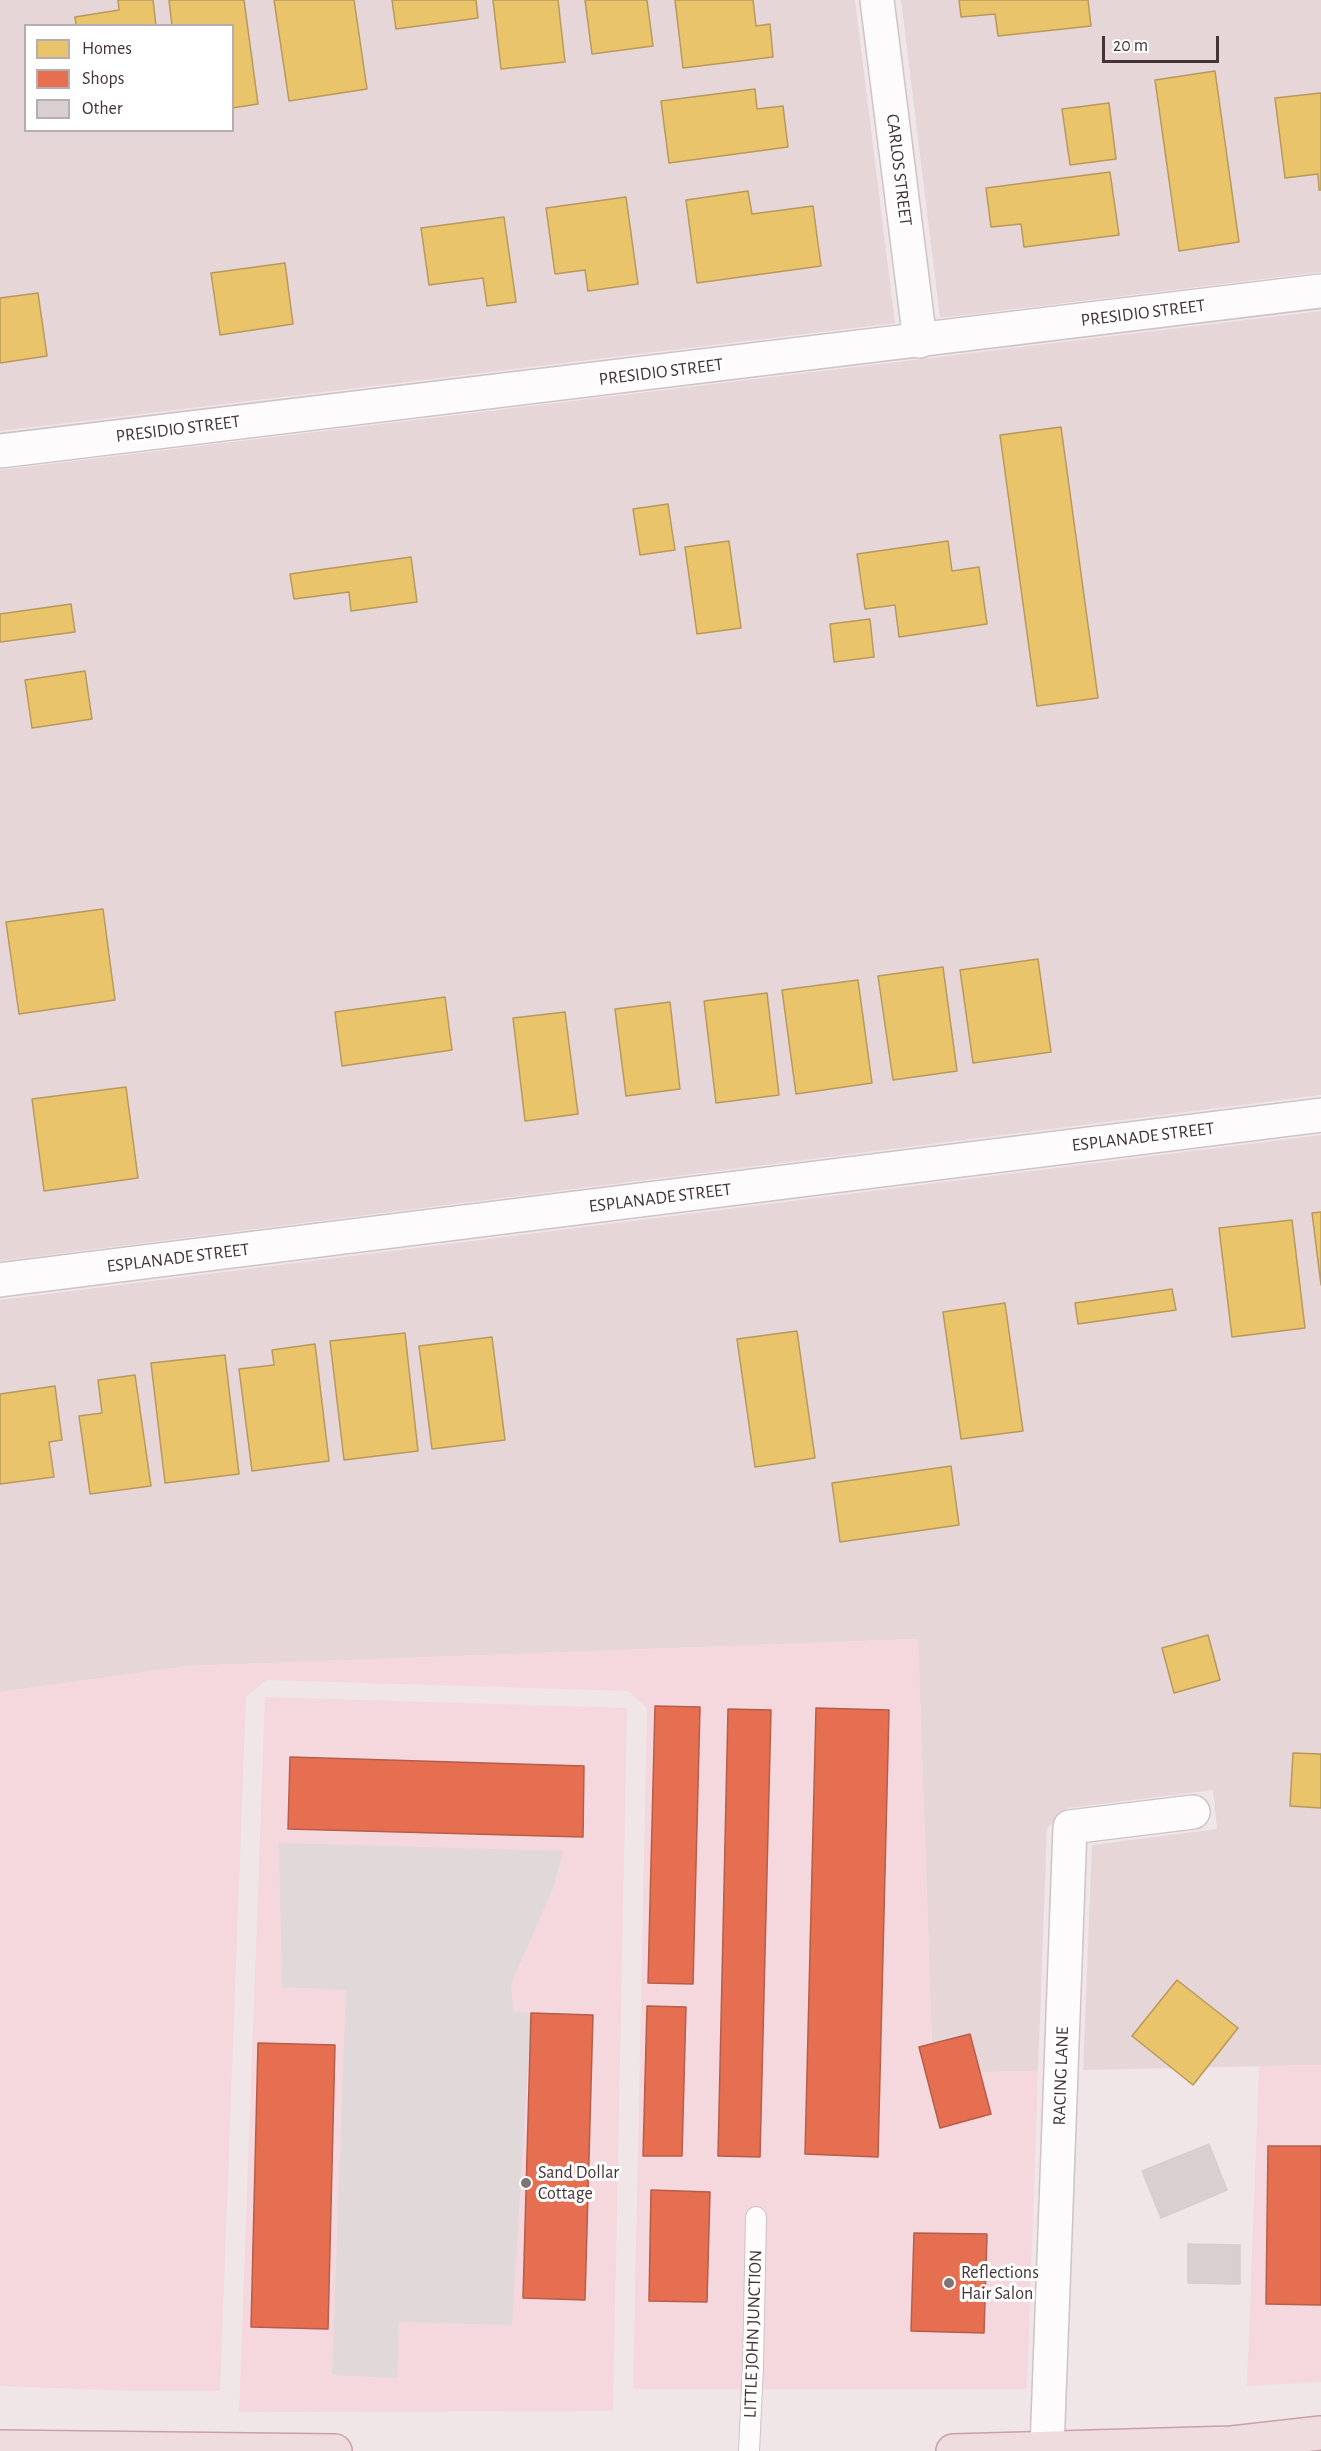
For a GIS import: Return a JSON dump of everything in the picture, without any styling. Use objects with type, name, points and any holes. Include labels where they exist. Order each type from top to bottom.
[{"type":"highway","points":[[952,2451],[1232,2442],[1321,2433]]},
{"type":"highway","points":[[0,2447],[335,2451]]},
{"type":"street","name":"CARLOS STREET","points":[[877,0],[920,340]]},
{"type":"street","name":"PRESIDIO STREET","points":[[0,450],[1321,291]]},
{"type":"street","name":"ESPLANADE STREET","points":[[0,1280],[1321,1115]]},
{"type":"street","name":"RACING LANE","points":[[1047,2449],[1070,1827],[1193,1812]]},
{"type":"lane","name":"LITTLE JOHN JUNCTION","points":[[749,2451],[756,2217]]},
{"type":"shaded area","points":[[0,0],[855,0],[895,323],[0,431]]},
{"type":"shaded area","points":[[901,0],[1321,0],[1321,272],[940,318]]},
{"type":"shaded area","points":[[1321,311],[1321,1095],[0,1261],[0,470]]},
{"type":"shaded area","points":[[1321,1135],[1321,2065],[1083,2070],[1092,1845],[1217,1829],[1213,1790],[1068,1808],[1047,1828],[1038,2071],[933,2073],[918,1639],[188,1666],[0,1692],[0,1300]]},
{"type":"shaded area","points":[[918,1639],[933,2073],[1038,2071],[1027,2389],[633,2389],[647,1708],[628,1691],[266,1680],[246,1697],[220,2391],[133,2391],[0,2386],[0,1692],[188,1666]]},
{"type":"shaded area","points":[[265,1697],[627,1708],[613,2411],[239,2412]]},
{"type":"shaded area","points":[[279,1843],[563,1851],[554,1886],[511,1984],[513,2011],[531,2013],[512,2325],[399,2322],[397,2378],[332,2375],[346,1990],[282,1987]]},
{"type":"shaded area","points":[[1321,2065],[1321,2382],[1247,2386],[1259,2066]]},
{"type":"building: Homes","points":[[118,0],[153,0],[156,24],[76,24],[75,17],[119,10]]},
{"type":"building: Homes","points":[[169,0],[244,0],[258,104],[234,108],[234,24],[172,24]]},
{"type":"building: Homes","points":[[274,0],[354,0],[367,89],[289,101]]},
{"type":"building: Homes","points":[[392,0],[476,0],[478,18],[396,29]]},
{"type":"building: Homes","points":[[493,0],[558,0],[565,62],[501,69]]},
{"type":"building: Homes","points":[[585,0],[647,0],[653,46],[592,54]]},
{"type":"building: Homes","points":[[675,0],[753,0],[756,26],[770,24],[773,57],[683,68]]},
{"type":"building: Homes","points":[[959,0],[1088,0],[1091,26],[998,36],[995,14],[961,17]]},
{"type":"building: Homes","points":[[1215,71],[1239,242],[1179,251],[1155,80]]},
{"type":"building: Homes","points":[[755,89],[757,109],[783,106],[788,147],[669,163],[661,101]]},
{"type":"building: Homes","points":[[1321,93],[1321,190],[1319,190],[1318,174],[1285,178],[1275,98]]},
{"type":"building: Homes","points":[[1109,103],[1116,159],[1070,165],[1062,109]]},
{"type":"building: Homes","points":[[1110,172],[1119,235],[1024,247],[1021,224],[991,227],[986,188]]},
{"type":"building: Homes","points":[[748,191],[752,214],[813,206],[821,266],[697,283],[686,200]]},
{"type":"building: Homes","points":[[626,197],[638,284],[588,291],[585,270],[555,274],[546,208]]},
{"type":"building: Homes","points":[[504,217],[516,302],[487,306],[483,278],[429,285],[421,228]]},
{"type":"building: Homes","points":[[285,263],[293,324],[220,335],[211,273]]},
{"type":"building: Homes","points":[[38,293],[47,356],[0,363],[0,298]]},
{"type":"building: Homes","points":[[1061,427],[1098,698],[1037,706],[1000,435]]},
{"type":"building: Homes","points":[[668,504],[675,550],[640,555],[633,509]]},
{"type":"building: Homes","points":[[729,541],[741,628],[697,634],[685,547]]},
{"type":"building: Homes","points":[[948,541],[952,571],[979,567],[987,624],[899,637],[895,605],[865,609],[857,554]]},
{"type":"building: Homes","points":[[411,557],[417,602],[351,611],[349,592],[294,599],[290,574]]},
{"type":"building: Homes","points":[[71,604],[75,632],[0,642],[0,614]]},
{"type":"building: Homes","points":[[870,619],[874,657],[834,662],[830,624]]},
{"type":"building: Homes","points":[[85,671],[92,719],[32,728],[25,680]]},
{"type":"building: Homes","points":[[103,909],[115,1000],[19,1014],[6,922]]},
{"type":"building: Homes","points":[[1038,959],[1051,1052],[973,1063],[960,970]]},
{"type":"building: Homes","points":[[943,967],[957,1071],[893,1080],[878,976]]},
{"type":"building: Homes","points":[[858,980],[872,1083],[796,1094],[782,990]]},
{"type":"building: Homes","points":[[767,993],[779,1095],[716,1103],[704,1001]]},
{"type":"building: Homes","points":[[445,997],[452,1050],[342,1066],[335,1012]]},
{"type":"building: Homes","points":[[670,1002],[680,1089],[626,1096],[615,1009]]},
{"type":"building: Homes","points":[[565,1012],[578,1114],[525,1121],[513,1018]]},
{"type":"building: Homes","points":[[126,1087],[138,1178],[44,1191],[32,1099]]},
{"type":"building: Homes","points":[[1321,1212],[1321,1285],[1312,1213]]},
{"type":"building: Homes","points":[[1292,1220],[1305,1328],[1232,1337],[1219,1228]]},
{"type":"building: Homes","points":[[1172,1289],[1176,1310],[1078,1324],[1075,1303]]},
{"type":"building: Homes","points":[[1005,1303],[1023,1431],[961,1439],[943,1312]]},
{"type":"building: Homes","points":[[797,1331],[815,1458],[755,1467],[737,1339]]},
{"type":"building: Homes","points":[[405,1333],[418,1451],[344,1460],[330,1341]]},
{"type":"building: Homes","points":[[492,1337],[505,1440],[432,1449],[419,1346]]},
{"type":"building: Homes","points":[[315,1344],[329,1461],[252,1471],[239,1369],[274,1365],[272,1350]]},
{"type":"building: Homes","points":[[225,1355],[239,1474],[165,1483],[151,1363]]},
{"type":"building: Homes","points":[[135,1375],[151,1486],[90,1494],[79,1416],[102,1413],[98,1380]]},
{"type":"building: Homes","points":[[55,1386],[62,1440],[49,1442],[54,1477],[0,1484],[0,1394]]},
{"type":"building: Homes","points":[[951,1466],[959,1525],[840,1542],[832,1483]]},
{"type":"building: Homes","points":[[1208,1635],[1220,1680],[1174,1693],[1162,1648]]},
{"type":"building: Homes","points":[[1293,1753],[1321,1754],[1321,1808],[1290,1806]]},
{"type":"building: Homes","points":[[1177,1980],[1238,2028],[1193,2085],[1132,2036]]},
{"type":"building: Shops","points":[[655,1706],[700,1707],[693,1984],[648,1983]]},
{"type":"building: Shops","points":[[816,1708],[889,1710],[878,2157],[805,2154]]},
{"type":"building: Shops","points":[[728,1709],[771,1710],[760,2157],[718,2156]]},
{"type":"building: Shops","points":[[290,1757],[584,1766],[583,1837],[288,1829]]},
{"type":"building: Shops","points":[[647,2006],[686,2007],[682,2156],[643,2156]]},
{"type":"building: Shops","points":[[531,2013],[593,2015],[585,2300],[523,2298]]},
{"type":"building: Shops","points":[[970,2034],[991,2114],[940,2128],[919,2047]]},
{"type":"building: Shops","points":[[258,2043],[335,2045],[328,2329],[251,2327]]},
{"type":"building: Shops","points":[[1268,2146],[1321,2146],[1321,2305],[1266,2304]]},
{"type":"building: Shops","points":[[651,2190],[710,2192],[707,2302],[649,2301]]},
{"type":"building: Shops","name":"Reflections Hair Salon","points":[[914,2233],[987,2234],[984,2333],[911,2331]]},
{"type":"building: Other","points":[[1209,2144],[1227,2190],[1161,2218],[1142,2171]]},
{"type":"building: Other","points":[[1188,2244],[1240,2245],[1240,2284],[1188,2283]]},
{"type":"place","name":"Sand Dollar Cottage","points":[[526,2183]]},
{"type":"place","name":"Reflections Hair Salon","points":[[949,2283]]}]
